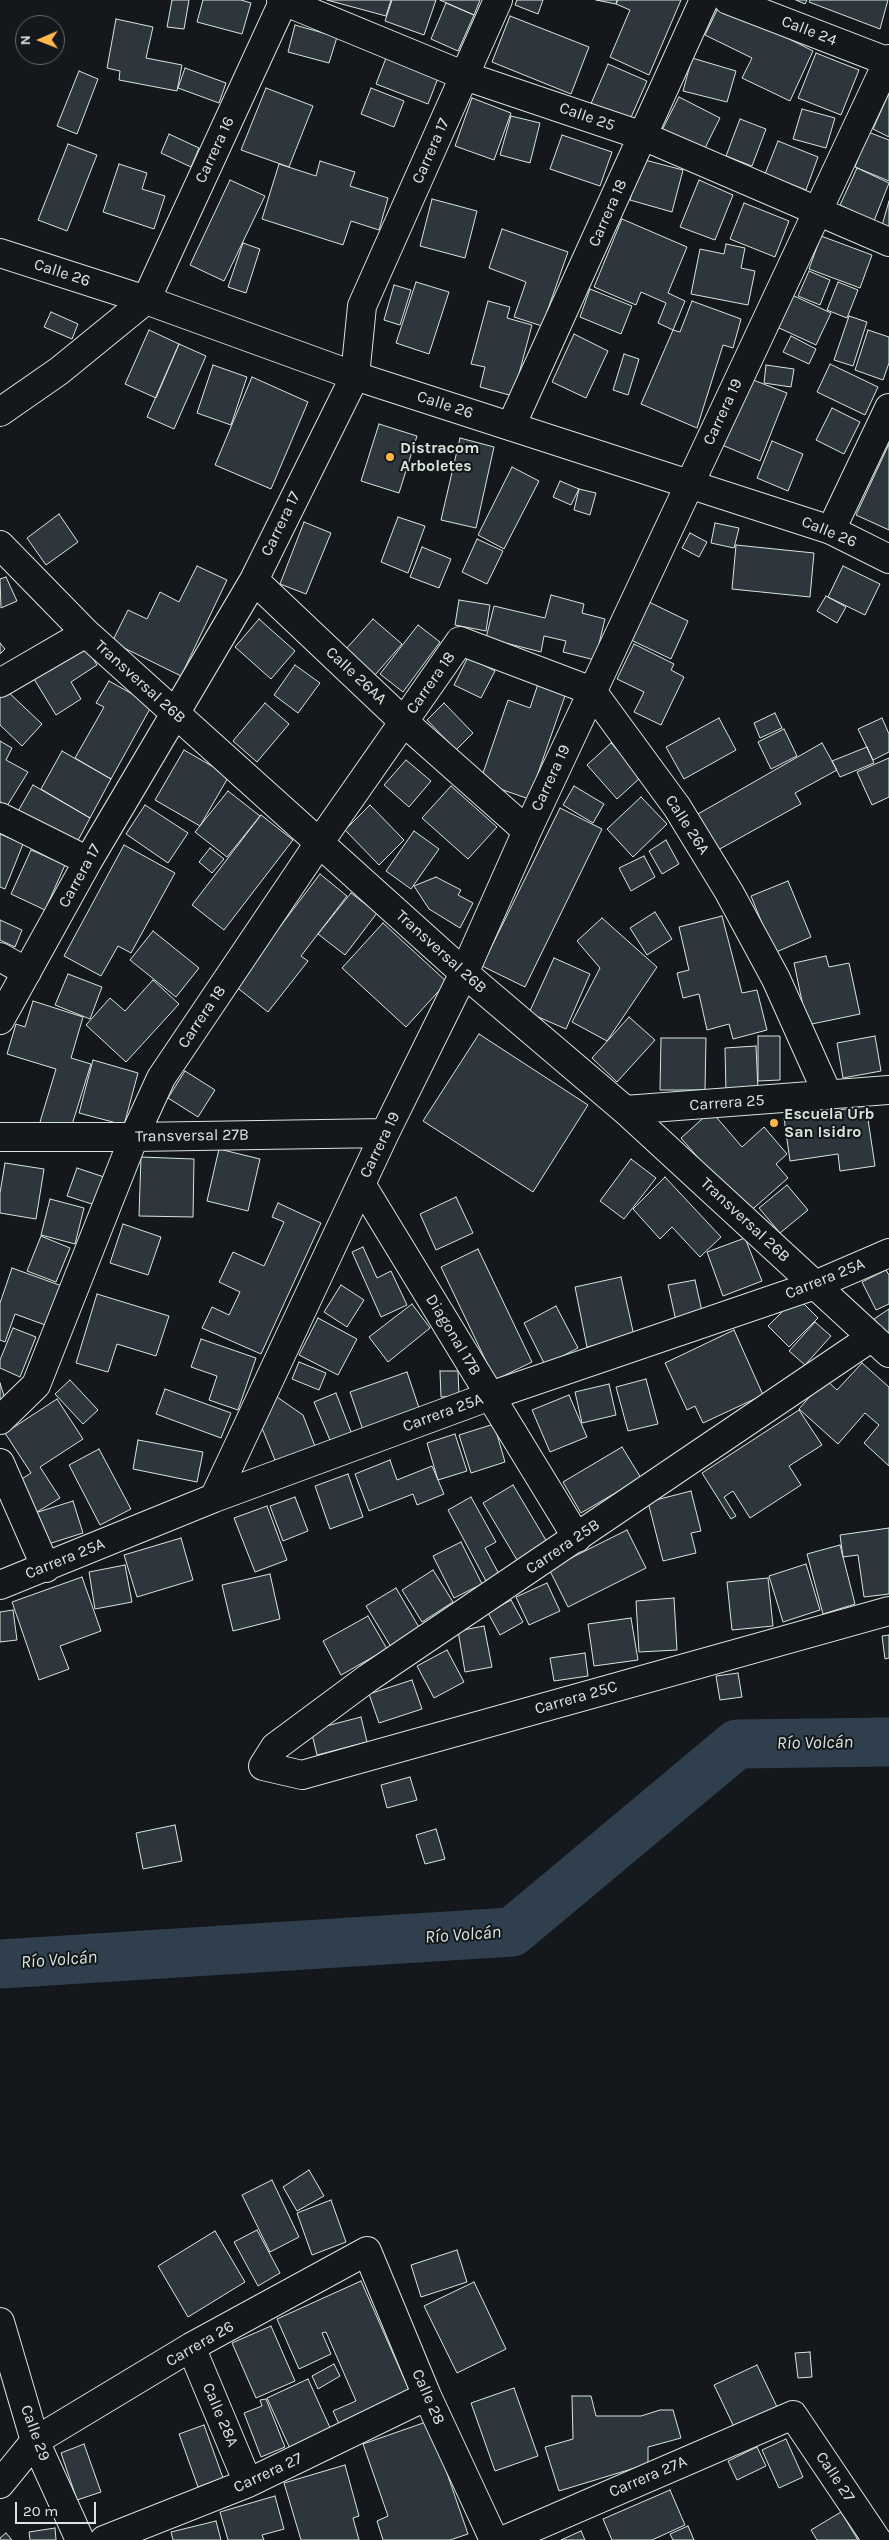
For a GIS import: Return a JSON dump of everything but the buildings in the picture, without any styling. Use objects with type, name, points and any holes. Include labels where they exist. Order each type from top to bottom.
[{"type":"street","name":"Calle 25","points":[[283,0],[465,76],[643,136],[889,242]]},
{"type":"street","name":"Carrera 16","points":[[146,300],[283,0]]},
{"type":"street","name":"Carrera 17","points":[[0,1020],[88,861],[254,580],[355,376],[362,306],[498,0]]},
{"type":"street","name":"Carrera 18","points":[[511,426],[704,0]]},
{"type":"street","name":"Calle 24","points":[[728,0],[889,61]]},
{"type":"street","name":"Carrera 19","points":[[214,1498],[385,1133],[464,973],[527,831],[889,61]]},
{"type":"street","name":"Calle 26","points":[[0,253],[146,300],[355,376],[831,530],[889,559]]},
{"type":"street","points":[[0,412],[59,371],[146,300]]},
{"type":"street","points":[[831,530],[889,408]]},
{"type":"street","name":"Transversal 26B","points":[[0,545],[86,632],[176,714],[464,973],[625,1110],[880,1345]]},
{"type":"street","name":"Calle 26AA","points":[[254,580],[404,722],[527,831]]},
{"type":"street","points":[[0,683],[86,632]]},
{"type":"street","name":"Carrera 18","points":[[0,1420],[36,1385],[134,1137],[161,1078],[319,843],[460,641],[592,692]]},
{"type":"street","name":"Calle 26A","points":[[592,692],[677,807],[730,892],[776,979],[828,1095]]},
{"type":"street","points":[[0,817],[88,861]]},
{"type":"street","points":[[0,957],[27,972]]},
{"type":"street","name":"Carrera 25","points":[[625,1110],[889,1090]]},
{"type":"street","name":"Transversal 27B","points":[[0,1137],[385,1133]]},
{"type":"street","name":"Diagonal 17B","points":[[361,1184],[577,1538]]},
{"type":"street","name":"Carrera 25A","points":[[0,1585],[46,1568],[214,1498],[490,1396],[815,1285],[889,1253]]},
{"type":"street","name":"Carrera 25B","points":[[263,1766],[275,1748],[368,1678],[577,1538],[880,1345]]},
{"type":"street","points":[[0,1463],[46,1568]]},
{"type":"street","name":"Carrera 25C","points":[[263,1766],[302,1775],[889,1611]]},
{"type":"street","name":"Carrera 26","points":[[35,2440],[191,2347],[367,2252]]},
{"type":"street","name":"Calle 28","points":[[367,2252],[427,2396],[494,2540]]},
{"type":"street","name":"Calle 29","points":[[0,2322],[35,2440],[80,2540]]},
{"type":"street","name":"Calle 28A","points":[[191,2347],[248,2483]]},
{"type":"street","name":"Carrera 27","points":[[104,2540],[248,2483],[427,2396]]},
{"type":"street","name":"Carrera 27A","points":[[504,2540],[793,2415]]},
{"type":"street","name":"Calle 27","points":[[793,2415],[877,2540]]},
{"type":"street","points":[[0,2484],[35,2440]]},
{"type":"waterway","name":"Río Volcán","points":[[0,1964],[512,1932],[737,1744],[889,1742]]},
{"type":"place","name":"Distracom Arboletes","points":[[390,457]]},
{"type":"place","name":"Escuela Urb San Isidro","points":[[774,1123]]}]
